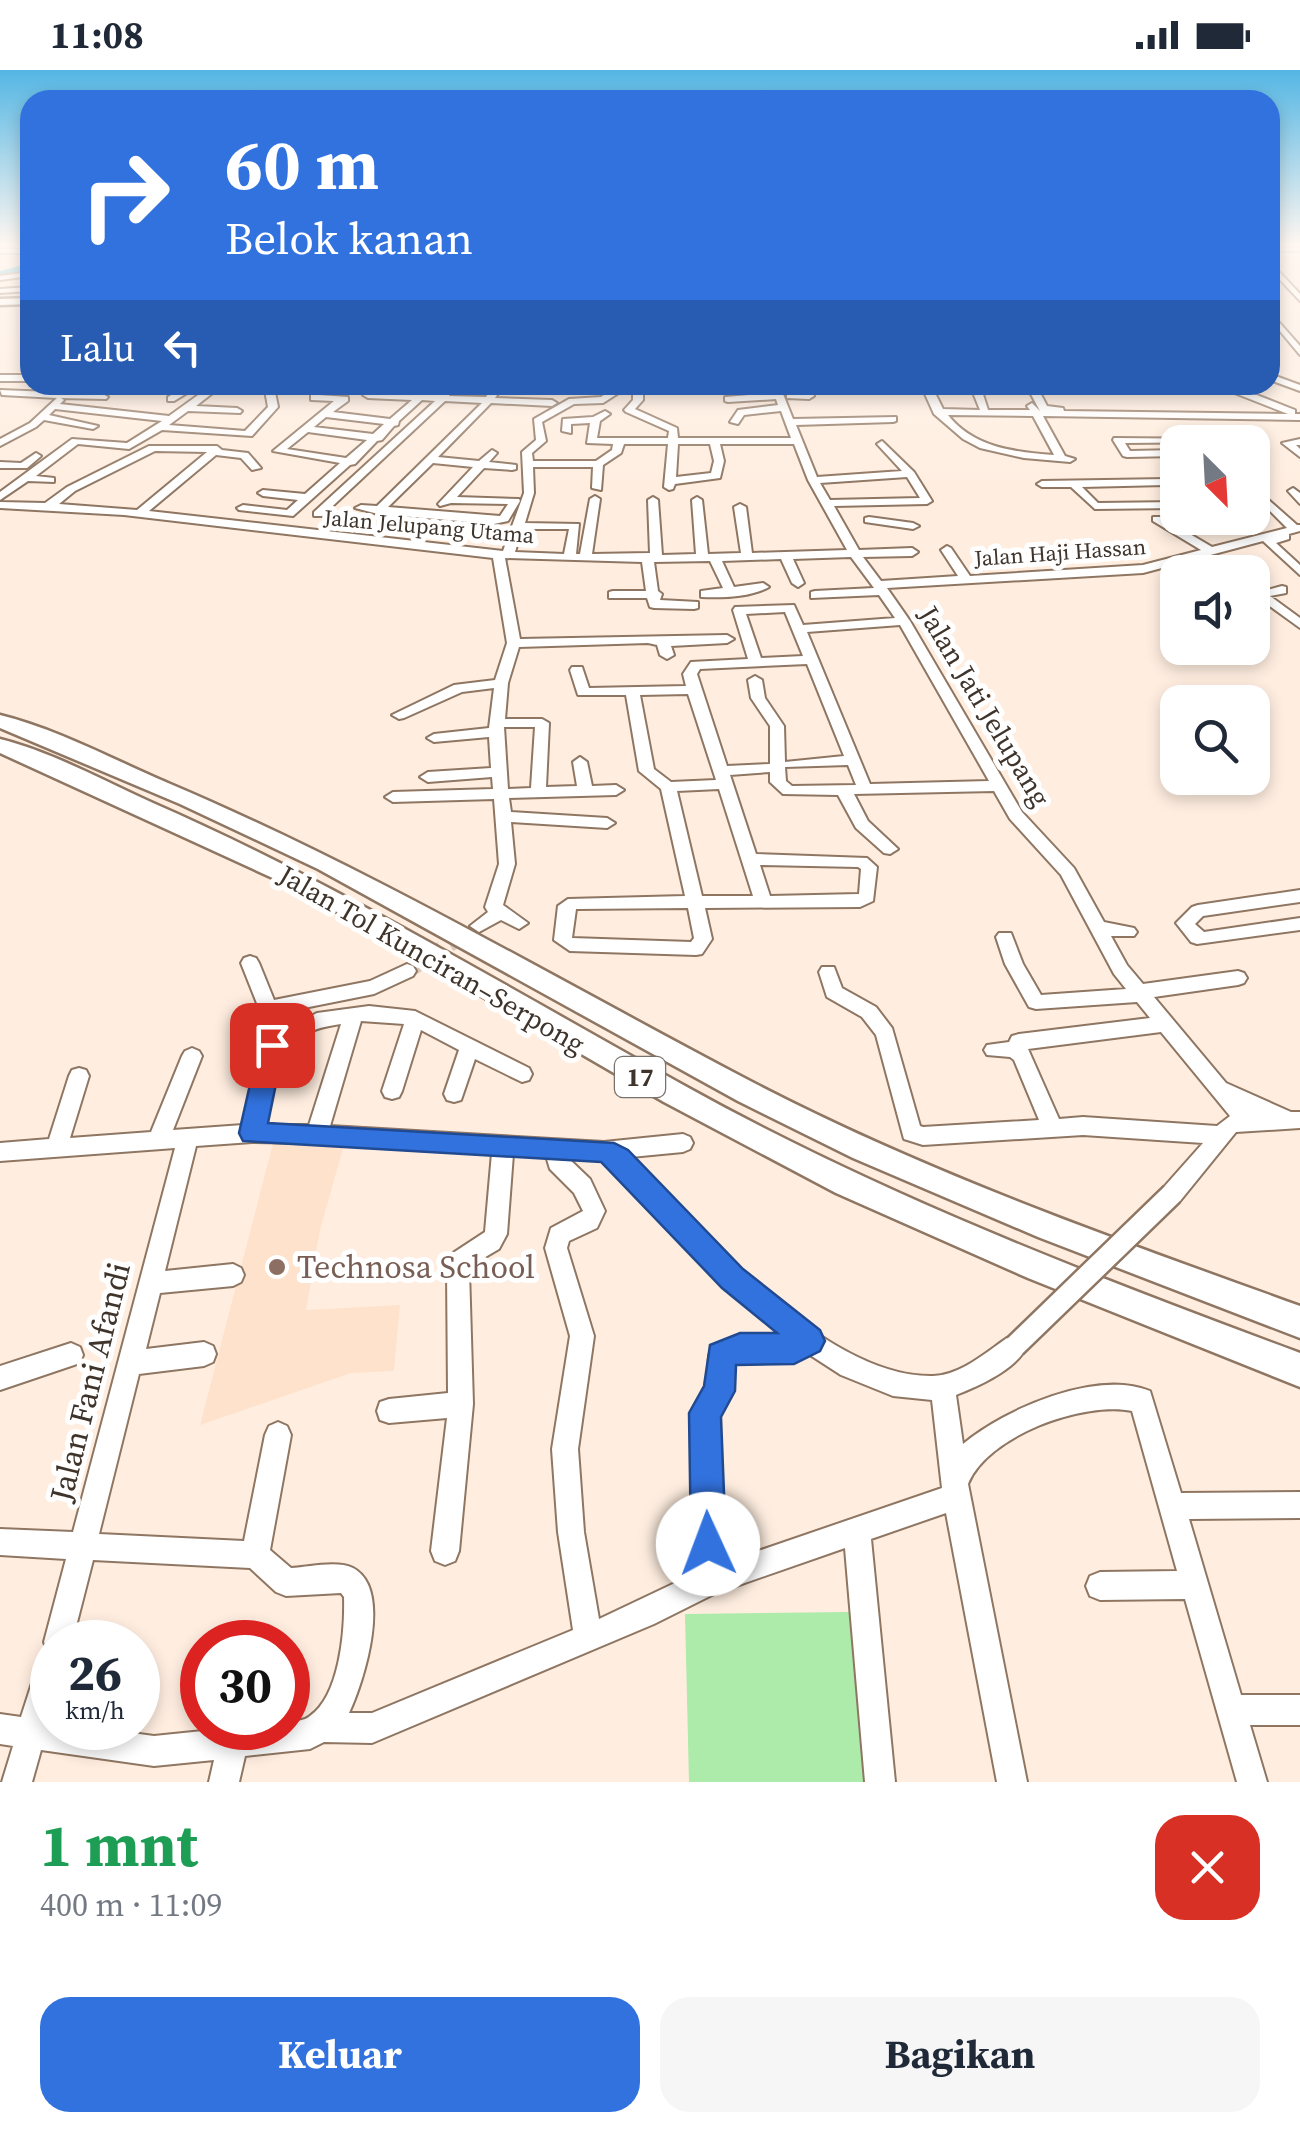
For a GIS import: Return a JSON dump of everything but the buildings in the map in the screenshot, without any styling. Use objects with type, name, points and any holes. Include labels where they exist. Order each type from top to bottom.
[{"type":"highway","name":"Jalan Tol Kunciran–Serpong","points":[[0,720],[257,828],[376,888],[645,1040],[806,1122],[948,1187],[1300,1322]]},
{"type":"highway","name":"Jalan Tol Kunciran–Serpong","points":[[0,745],[213,838],[352,908],[621,1067],[785,1153],[950,1229],[1300,1370]]},
{"type":"street","points":[[1280,327],[1300,352]]},
{"type":"street","points":[[1280,334],[1300,333]]},
{"type":"street","points":[[0,443],[43,416],[65,395]]},
{"type":"street","points":[[79,395],[104,397]]},
{"type":"street","points":[[171,399],[178,395]]},
{"type":"street","points":[[0,496],[76,441],[129,446],[206,395]]},
{"type":"street","points":[[188,408],[238,407],[228,395]]},
{"type":"street","points":[[130,528],[215,450],[262,424],[274,407],[271,395]]},
{"type":"street","points":[[314,395],[314,398],[343,399],[358,395]]},
{"type":"street","points":[[394,395],[429,402]]},
{"type":"street","points":[[394,395],[429,402],[531,408]]},
{"type":"street","points":[[318,514],[429,402],[431,395]]},
{"type":"street","points":[[243,508],[285,515],[395,423],[438,395]]},
{"type":"street","points":[[384,512],[498,395]]},
{"type":"street","points":[[519,924],[498,913],[494,903],[507,872],[496,728],[501,682],[514,643],[503,554],[521,526],[529,493],[526,452],[540,441],[540,418],[572,401],[603,400],[610,395]]},
{"type":"street","points":[[642,395],[628,407],[636,414],[672,426],[670,484],[716,476],[716,442]]},
{"type":"street","points":[[678,395],[680,399]]},
{"type":"street","points":[[934,395],[940,411],[959,433],[1000,452],[1066,458]]},
{"type":"street","points":[[978,395],[990,426]]},
{"type":"street","points":[[1027,395],[1095,506],[1160,505]]},
{"type":"street","points":[[1036,395],[1044,410],[1150,415],[1298,414]]},
{"type":"street","points":[[1238,395],[1266,414]]},
{"type":"street","points":[[1246,395],[1298,414]]},
{"type":"street","points":[[735,422],[741,412],[781,396]]},
{"type":"street","points":[[728,399],[781,396],[820,406],[823,421]]},
{"type":"street","name":"Jalan Jati Jelupang","points":[[781,396],[795,441],[856,555],[904,621],[1016,814],[1082,897],[1140,994],[1226,1091],[1246,1121]]},
{"type":"street","points":[[343,399],[278,451],[351,462]]},
{"type":"street","points":[[603,400],[591,441],[634,453]]},
{"type":"street","points":[[491,405],[552,403]]},
{"type":"street","points":[[54,406],[173,419]]},
{"type":"street","points":[[940,411],[1266,414]]},
{"type":"street","points":[[325,414],[395,423]]},
{"type":"street","points":[[566,430],[566,421],[636,414]]},
{"type":"street","points":[[1150,415],[1160,429]]},
{"type":"street","points":[[43,416],[93,426]]},
{"type":"street","points":[[788,422],[893,419]]},
{"type":"street","points":[[828,502],[927,501],[869,420]]},
{"type":"street","points":[[218,421],[262,424]]},
{"type":"street","points":[[160,427],[248,434]]},
{"type":"street","points":[[692,442],[693,427]]},
{"type":"street","points":[[306,429],[378,438]]},
{"type":"street","points":[[308,457],[338,433]]},
{"type":"street","points":[[995,439],[1000,452]]},
{"type":"street","points":[[1160,440],[1118,440],[1128,454],[1160,453]]},
{"type":"street","points":[[586,555],[598,464],[618,446],[795,441]]},
{"type":"street","points":[[1300,442],[1287,443],[1300,454]]},
{"type":"street","points":[[50,506],[71,488],[98,479],[153,448],[244,455],[256,468]]},
{"type":"street","points":[[0,465],[23,466],[42,452]]},
{"type":"street","points":[[434,516],[492,452]]},
{"type":"street","points":[[437,460],[512,467]]},
{"type":"street","points":[[527,464],[598,464]]},
{"type":"street","points":[[814,480],[910,474]]},
{"type":"street","points":[[24,478],[50,480]]},
{"type":"street","points":[[1042,484],[1160,482]]},
{"type":"street","points":[[263,492],[308,498]]},
{"type":"street","points":[[362,508],[500,520],[515,501],[448,500]]},
{"type":"street","points":[[653,500],[654,604]]},
{"type":"street","points":[[697,500],[708,556],[732,592]]},
{"type":"street","name":"Jalan Jelupang Utama","points":[[0,504],[143,512],[318,537],[628,561],[652,555],[896,558],[912,552]]},
{"type":"street","points":[[900,504],[920,538]]},
{"type":"street","points":[[740,507],[746,556]]},
{"type":"street","points":[[1270,508],[1298,530]]},
{"type":"street","points":[[869,520],[913,526]]},
{"type":"street","points":[[521,526],[574,526],[570,555]]},
{"type":"street","points":[[1298,530],[1268,540],[1294,559],[1300,571]]},
{"type":"street","name":"Jalan Haji Hassan","points":[[815,594],[966,578],[1143,569],[1298,530]]},
{"type":"street","points":[[1185,535],[1210,551]]},
{"type":"street","points":[[947,550],[966,578]]},
{"type":"street","points":[[786,556],[798,583]]},
{"type":"street","points":[[704,594],[763,587]]},
{"type":"street","points":[[1282,590],[1259,594],[1300,624]]},
{"type":"street","points":[[613,596],[654,604],[694,604]]},
{"type":"street","points":[[755,661],[738,613],[741,608],[785,606],[792,611],[864,783]]},
{"type":"street","points":[[1282,610],[1300,607]]},
{"type":"street","points":[[799,629],[904,621]]},
{"type":"street","points":[[514,643],[726,639]]},
{"type":"street","points":[[763,899],[690,674],[696,666],[812,660]]},
{"type":"street","points":[[577,670],[582,692],[694,690]]},
{"type":"street","points":[[756,680],[758,698],[777,726],[781,787],[798,792],[1000,786]]},
{"type":"street","points":[[398,716],[449,691],[501,682]]},
{"type":"street","points":[[632,692],[647,771],[668,787],[695,902],[704,939],[696,948],[570,945],[563,940],[567,906],[574,903],[695,902],[763,899],[860,901],[867,896],[870,885],[869,867],[844,860],[750,859]]},
{"type":"street","points":[[434,738],[542,724],[538,792]]},
{"type":"street","points":[[791,764],[853,760]]},
{"type":"street","points":[[580,762],[585,791]]},
{"type":"street","points":[[668,787],[768,768]]},
{"type":"street","points":[[428,777],[497,772]]},
{"type":"street","points":[[394,797],[616,790]]},
{"type":"street","points":[[844,790],[862,824],[890,850]]},
{"type":"street","points":[[505,817],[607,823]]},
{"type":"street","points":[[1300,896],[1198,911],[1185,922],[1198,938],[1300,924]]},
{"type":"street","points":[[479,926],[498,913]]},
{"type":"street","points":[[1096,926],[1128,932]]},
{"type":"street","points":[[1006,938],[1014,964],[1036,1002],[1140,994],[1238,978]]},
{"type":"street","points":[[250,963],[271,1008],[272,1045],[252,1133]]},
{"type":"street","points":[[271,1008],[374,987],[407,970]]},
{"type":"street","points":[[828,972],[834,992],[870,1012],[885,1033],[910,1132],[923,1136],[1053,1128],[1218,1135]]},
{"type":"street","points":[[270,1079],[287,1037],[317,1020],[391,1013],[415,1018],[522,1074]]},
{"type":"street","points":[[317,1134],[354,1016]]},
{"type":"street","points":[[392,1091],[415,1018]]},
{"type":"street","points":[[1053,1128],[1038,1087],[1018,1051],[1019,1041],[1165,1024]]},
{"type":"street","points":[[454,1094],[470,1045]]},
{"type":"street","points":[[994,1050],[1018,1051]]},
{"type":"street","points":[[158,1142],[192,1056]]},
{"type":"street","points":[[57,1148],[79,1076]]},
{"type":"street","name":"Jalan Jati Jelupang","points":[[1226,1091],[1294,1120]]},
{"type":"street","points":[[604,1151],[618,1158],[732,1278],[810,1341],[882,1382],[942,1386],[966,1380],[1015,1346],[1172,1194],[1231,1124],[1294,1120]]},
{"type":"street","points":[[0,1152],[252,1133],[604,1151],[683,1142]]},
{"type":"street","name":"Jalan Fani Afandi","points":[[64,1620],[152,1283],[170,1193],[188,1138]]},
{"type":"street","points":[[445,1551],[462,1404],[458,1270],[461,1260],[492,1242],[496,1234],[503,1144]]},
{"type":"street","points":[[556,1146],[558,1163],[582,1186],[594,1210],[588,1221],[559,1236],[556,1248],[582,1336],[565,1449],[571,1532],[588,1636]]},
{"type":"street","points":[[152,1283],[233,1276]]},
{"type":"street","points":[[710,1581],[704,1432],[705,1413],[719,1391],[721,1356],[740,1348],[794,1348],[810,1341]]},
{"type":"street","points":[[130,1363],[204,1354]]},
{"type":"street","points":[[0,1378],[71,1355]]},
{"type":"street","points":[[942,1386],[956,1489],[1012,1782]]},
{"type":"street","points":[[310,1731],[372,1728],[710,1581],[857,1532],[956,1489],[972,1450],[1023,1423],[1081,1400],[1136,1398],[1144,1404],[1252,1782]]},
{"type":"street","points":[[389,1411],[462,1404]]},
{"type":"street","points":[[255,1554],[278,1435]]},
{"type":"street","points":[[1173,1506],[1300,1505]]},
{"type":"street","points":[[857,1532],[880,1782]]},
{"type":"street","points":[[0,1542],[255,1554],[286,1582],[353,1583],[360,1609],[349,1674],[335,1717],[325,1728]]},
{"type":"street","points":[[1100,1586],[1196,1585]]},
{"type":"street","points":[[1231,1710],[1300,1710]]},
{"type":"street","points":[[0,1729],[30,1731]]},
{"type":"street","points":[[17,1782],[30,1743]]},
{"type":"street","points":[[143,1750],[180,1750]]},
{"type":"street","points":[[224,1782],[231,1750]]},
{"type":"shaded area","name":"Technosa School","points":[[273,1143],[344,1145],[320,1230],[306,1310],[400,1305],[394,1371],[351,1373],[200,1425]]},
{"type":"green space","points":[[849,1612],[868,1782],[689,1782],[685,1614]]},
{"type":"tunnel","points":[[407,971],[470,931]]},
{"type":"place","name":"Technosa School","points":[[277,1267]]},
{"type":"route","points":[[272,1045],[252,1133],[354,1135],[604,1151],[618,1158],[732,1278],[810,1341],[782,1350],[740,1348],[721,1356],[719,1391],[705,1413],[708,1544]]}]
